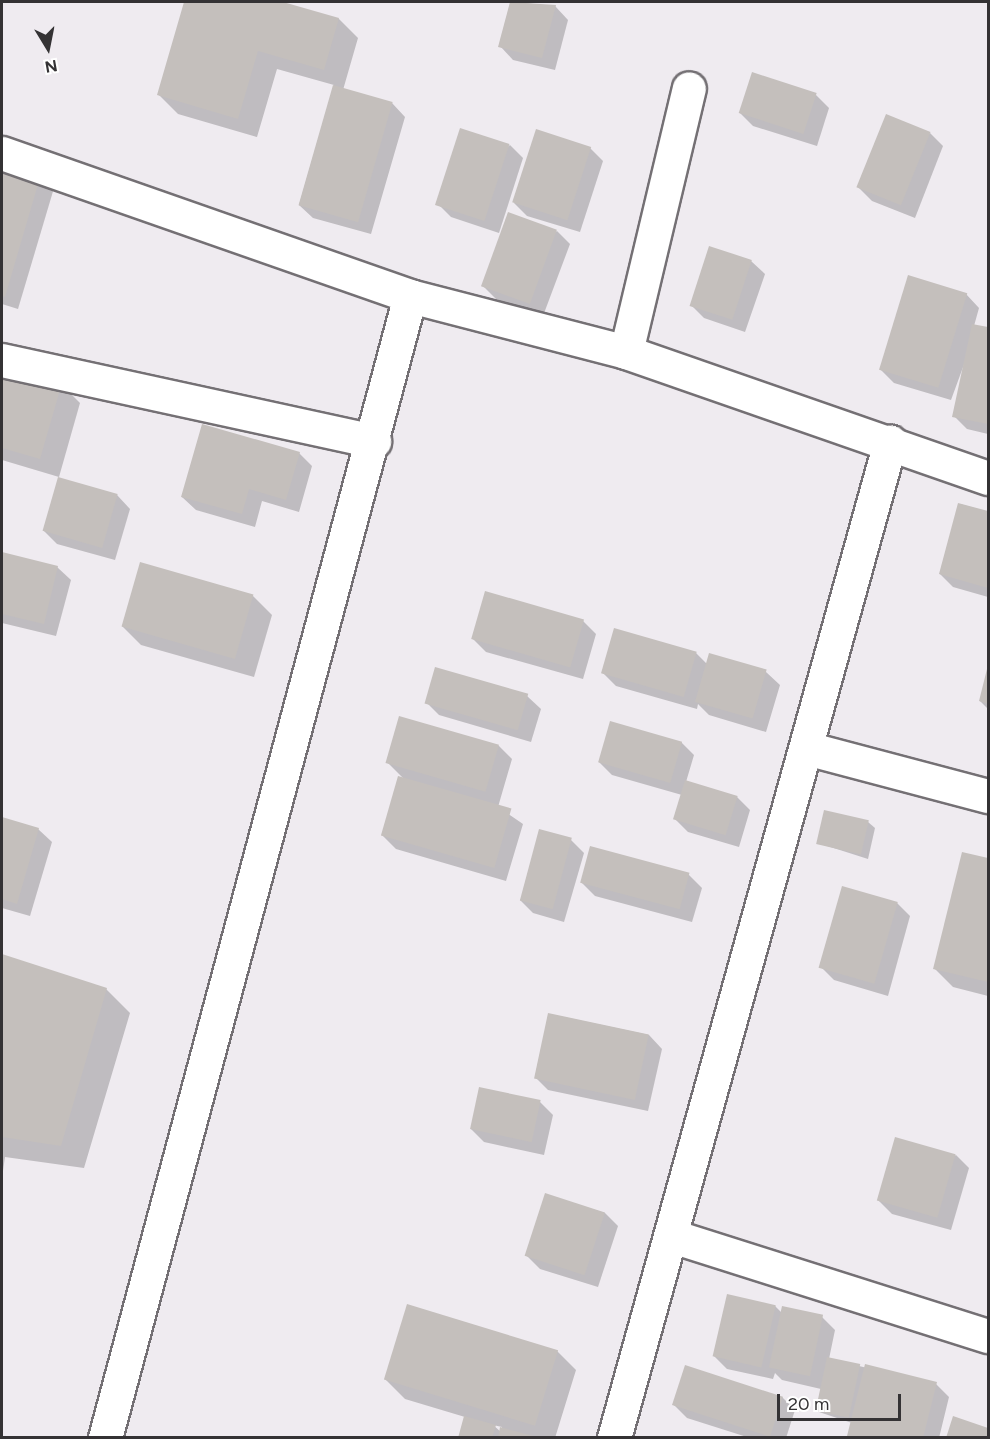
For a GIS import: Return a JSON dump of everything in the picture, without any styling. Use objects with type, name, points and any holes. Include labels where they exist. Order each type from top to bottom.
[{"type":"street","points":[[626,352],[690,88]]},
{"type":"street","points":[[2,153],[410,296],[626,352],[988,478]]},
{"type":"street","points":[[105,1437],[375,441],[410,296]]},
{"type":"street","points":[[2,360],[375,441]]},
{"type":"street","points":[[614,1437],[672,1236],[890,442]]},
{"type":"street","points":[[806,748],[988,796]]},
{"type":"street","points":[[672,1236],[988,1336]]},
{"type":"building","points":[[184,2],[283,2],[339,18],[324,70],[258,51],[238,119],[157,95]]},
{"type":"building","points":[[510,2],[556,5],[542,58],[498,47]]},
{"type":"building","points":[[752,72],[817,93],[803,134],[739,113]]},
{"type":"building","points":[[333,85],[393,102],[358,222],[299,205]]},
{"type":"building","points":[[886,114],[931,132],[901,205],[856,187]]},
{"type":"building","points":[[460,128],[509,144],[484,221],[435,205]]},
{"type":"building","points":[[536,129],[591,147],[567,220],[512,202]]},
{"type":"building","points":[[2,162],[41,174],[5,297],[2,296]]},
{"type":"building","points":[[508,212],[557,230],[530,304],[481,286]]},
{"type":"building","points":[[709,246],[752,260],[732,320],[690,306]]},
{"type":"building","points":[[908,275],[967,293],[938,388],[879,370]]},
{"type":"building","points":[[972,324],[988,327],[988,424],[952,417]]},
{"type":"building","points":[[2,366],[62,383],[40,459],[2,448]]},
{"type":"building","points":[[202,424],[300,452],[286,500],[249,489],[242,514],[181,497]]},
{"type":"building","points":[[58,477],[118,494],[102,548],[43,531]]},
{"type":"building","points":[[958,503],[988,511],[988,588],[939,574]]},
{"type":"building","points":[[2,552],[58,566],[44,624],[2,614]]},
{"type":"building","points":[[140,562],[253,595],[235,659],[122,626]]},
{"type":"building","points":[[485,591],[584,619],[570,667],[471,639]]},
{"type":"building","points":[[614,628],[697,652],[684,697],[601,673]]},
{"type":"building","points":[[709,653],[767,670],[753,719],[695,702]]},
{"type":"building","points":[[988,665],[988,704],[979,701]]},
{"type":"building","points":[[435,667],[528,694],[518,730],[425,704]]},
{"type":"building","points":[[399,716],[499,745],[485,792],[385,763]]},
{"type":"building","points":[[610,721],[682,742],[670,783],[598,762]]},
{"type":"building","points":[[398,776],[511,809],[494,868],[381,836]]},
{"type":"building","points":[[685,780],[738,796],[726,835],[673,819]]},
{"type":"building","points":[[824,810],[869,820],[861,854],[816,844]]},
{"type":"building","points":[[2,817],[39,828],[17,904],[2,899]]},
{"type":"building","points":[[539,829],[572,838],[553,909],[520,900]]},
{"type":"building","points":[[590,846],[689,873],[680,909],[580,883]]},
{"type":"building","points":[[962,852],[988,858],[988,982],[933,969]]},
{"type":"building","points":[[842,886],[898,902],[874,984],[819,968]]},
{"type":"building","points":[[2,954],[107,988],[61,1146],[2,1137]]},
{"type":"building","points":[[548,1013],[649,1034],[635,1100],[534,1079]]},
{"type":"building","points":[[479,1087],[541,1100],[532,1142],[470,1129]]},
{"type":"building","points":[[895,1137],[956,1154],[937,1218],[877,1200]]},
{"type":"building","points":[[545,1193],[605,1212],[585,1275],[525,1256]]},
{"type":"building","points":[[727,1294],[776,1305],[761,1368],[713,1356]]},
{"type":"building","points":[[407,1304],[558,1350],[535,1426],[384,1380]]},
{"type":"building","points":[[782,1306],[823,1315],[810,1376],[769,1368]]},
{"type":"building","points":[[827,1357],[860,1364],[849,1418],[816,1411]]},
{"type":"building","points":[[865,1364],[937,1382],[923,1438],[847,1436]]},
{"type":"building","points":[[685,1365],[783,1397],[770,1437],[672,1405]]},
{"type":"building","points":[[464,1416],[496,1425],[492,1438],[458,1438]]},
{"type":"building","points":[[953,1416],[988,1428],[988,1438],[946,1438]]},
{"type":"building","points":[[500,1427],[537,1437],[537,1438],[498,1438]]}]
